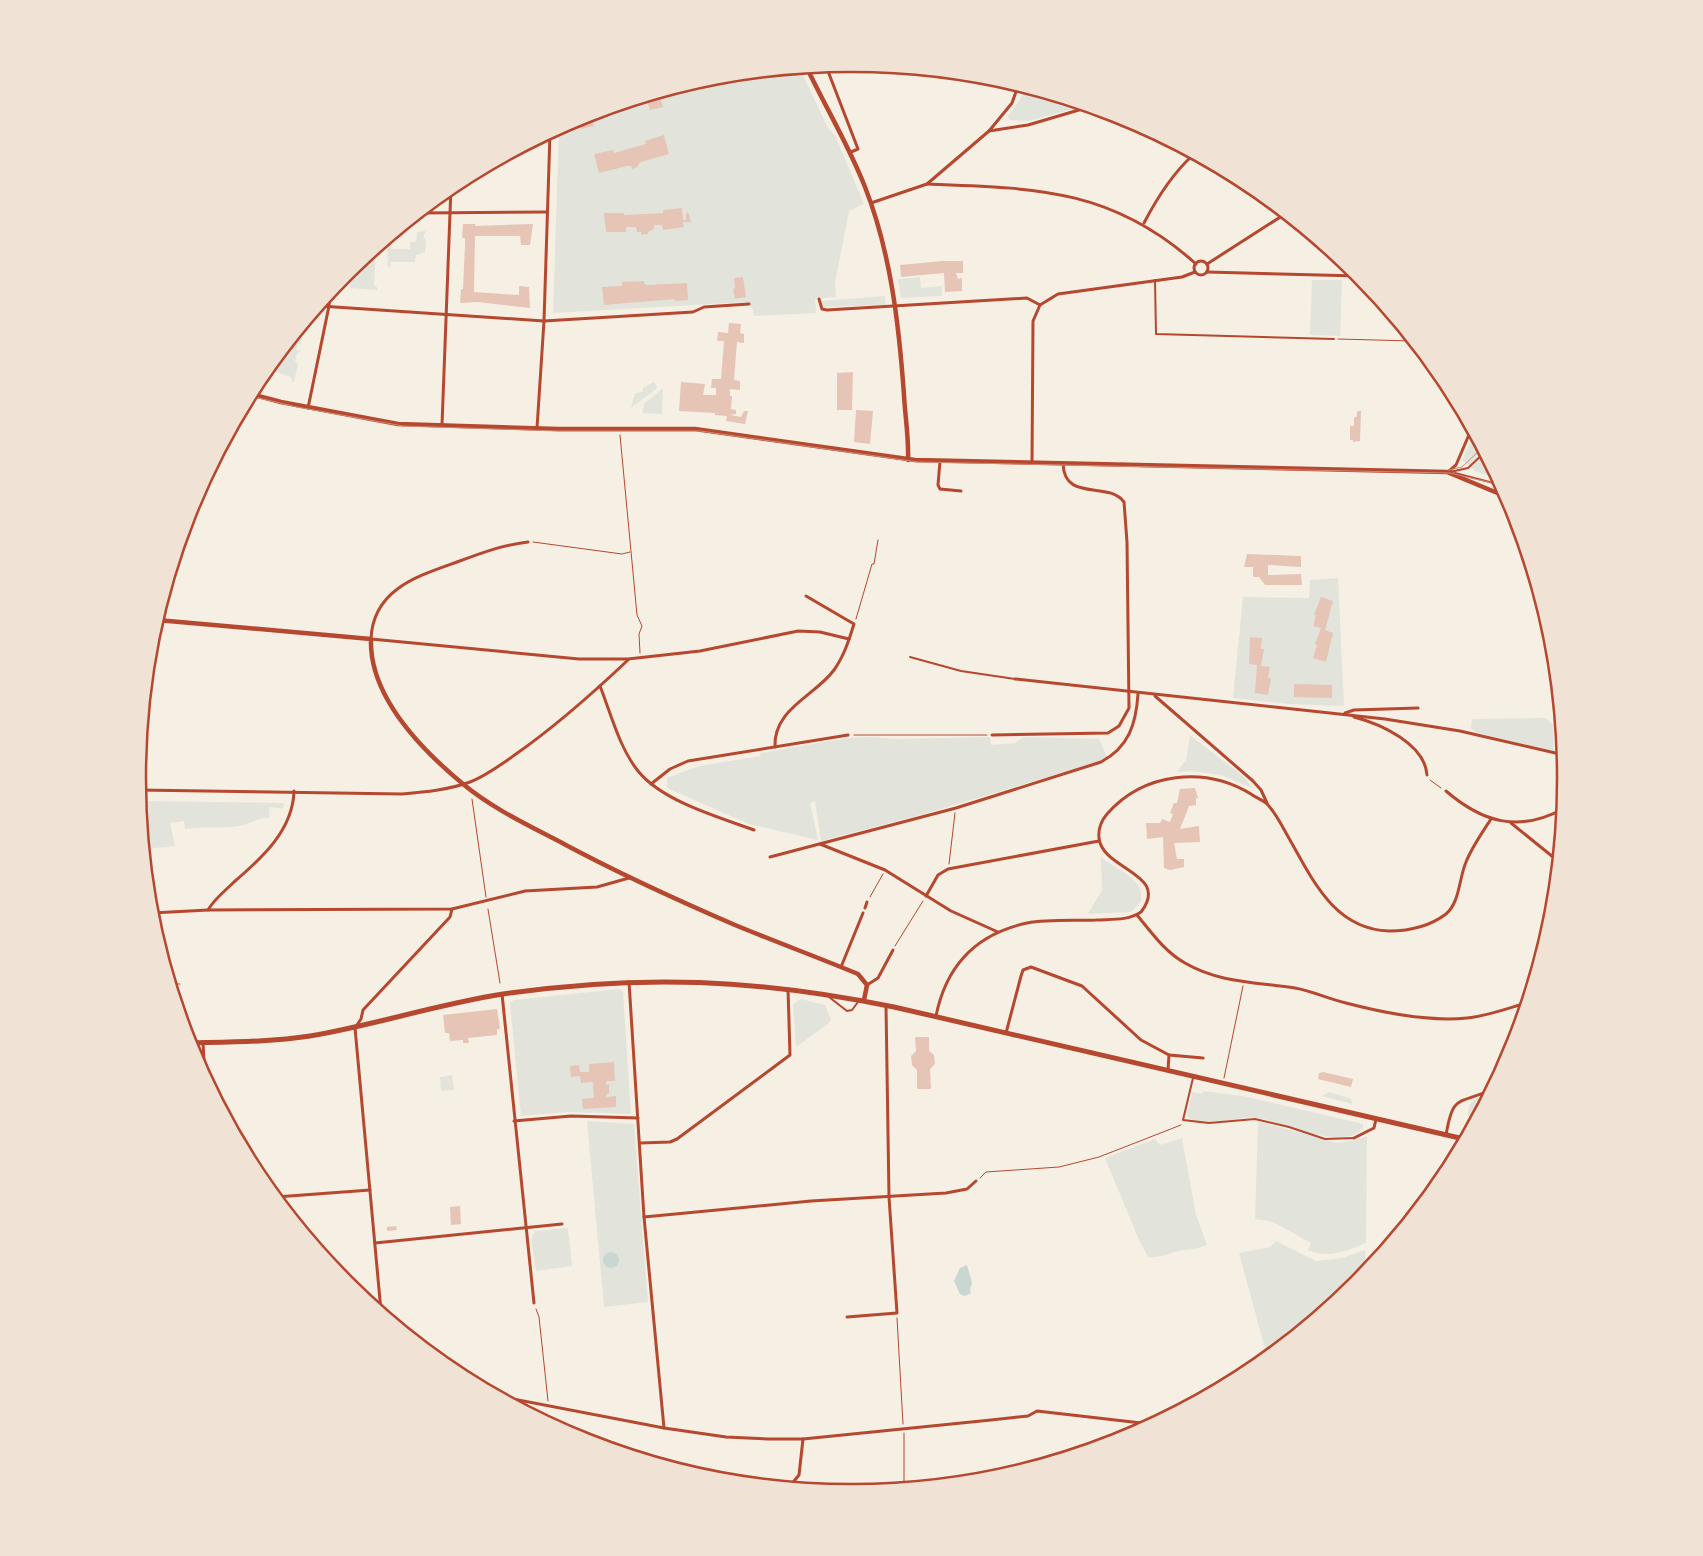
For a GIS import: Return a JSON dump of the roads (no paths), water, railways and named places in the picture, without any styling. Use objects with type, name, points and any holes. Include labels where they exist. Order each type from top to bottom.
[{"type":"main road","points":[[198,1043],[305,1037],[355,1028],[457,1002],[502,994],[629,981],[702,981],[788,989],[886,1005],[1458,1138]]},
{"type":"street","points":[[829,73],[858,149],[851,152]]},
{"type":"street","points":[[811,74],[829,115],[851,152],[870,203],[887,261],[902,364],[908,460]]},
{"type":"street","points":[[927,184],[989,131],[1012,103],[1016,93]]},
{"type":"street","points":[[989,131],[1028,125],[1079,110]]},
{"type":"street","points":[[537,428],[544,321],[550,140]]},
{"type":"street","points":[[1144,224],[1165,186],[1189,159]]},
{"type":"street","points":[[870,203],[927,184],[1017,188],[1066,194],[1114,209],[1144,224],[1196,264],[1207,264],[1280,217]]},
{"type":"street","points":[[442,426],[451,197]]},
{"type":"street","points":[[429,213],[547,212]]},
{"type":"street","points":[[1195,272],[1196,264]]},
{"type":"street","points":[[1207,264],[1207,272]]},
{"type":"street","points":[[1032,463],[1033,321],[1040,305],[1058,294],[1182,277],[1195,272],[1202,274],[1207,272],[1346,276]]},
{"type":"street","points":[[819,299],[820,306],[827,310],[1027,298],[1040,305]]},
{"type":"street","points":[[308,408],[330,306],[544,321],[693,312],[704,307],[749,304]]},
{"type":"street","points":[[259,396],[308,408],[398,424],[710,430],[908,460],[1448,472],[1496,492]]},
{"type":"street","points":[[1448,472],[1456,465],[1468,437]]},
{"type":"street","points":[[940,461],[938,485],[940,489],[961,491]]},
{"type":"street","points":[[992,735],[1108,732],[1124,721],[1129,708],[1124,502],[1115,495],[1072,485],[1065,477],[1063,464]]},
{"type":"street","points":[[528,542],[489,550],[408,580],[394,591],[382,606],[372,627],[372,666],[384,694],[424,746],[470,789],[545,834],[629,878],[735,925],[858,974],[867,984]]},
{"type":"street","points":[[775,747],[777,733],[789,710],[827,677],[840,660],[850,639],[854,624],[806,596]]},
{"type":"street","points":[[164,621],[579,659],[640,659],[700,651],[798,632],[820,632],[850,639]]},
{"type":"street","points":[[147,790],[402,794],[436,791],[463,784],[479,778],[531,744],[628,660]]},
{"type":"street","points":[[1015,679],[1155,696],[1342,714],[1460,731],[1556,754]]},
{"type":"street","points":[[600,686],[631,760],[651,784],[699,810],[754,830]]},
{"type":"street","points":[[770,857],[956,808],[1088,767],[1110,758],[1123,746],[1131,732],[1135,719],[1138,694]]},
{"type":"street","points":[[1155,696],[1253,781],[1261,790],[1320,891],[1332,907],[1361,926],[1379,930],[1412,929],[1432,922],[1447,912],[1456,898],[1466,861],[1491,820]]},
{"type":"street","points":[[1342,714],[1354,710],[1418,708]]},
{"type":"street","points":[[1342,714],[1383,728],[1406,742],[1424,760],[1427,775]]},
{"type":"street","points":[[651,784],[670,769],[688,761],[848,735]]},
{"type":"street","points":[[936,1016],[942,992],[954,969],[973,948],[999,932],[1028,923],[1125,918],[1137,915],[1146,903],[1148,892],[1145,884],[1138,875],[1108,856],[1099,841],[1100,823],[1112,809],[1138,790],[1165,779],[1186,776],[1217,779],[1238,787],[1268,804]]},
{"type":"street","points":[[208,910],[215,897],[257,862],[279,836],[294,804],[294,791]]},
{"type":"street","points":[[1446,791],[1467,808],[1491,820],[1511,822],[1535,820],[1556,812]]},
{"type":"street","points":[[1511,822],[1552,856]]},
{"type":"street","points":[[926,896],[938,875],[948,869],[1099,841]]},
{"type":"street","points":[[820,844],[885,870],[951,911],[999,932]]},
{"type":"street","points":[[159,913],[208,910],[452,909],[525,892],[597,887],[629,878]]},
{"type":"street","points":[[865,908],[867,902]]},
{"type":"street","points":[[380,1303],[355,1028],[361,1019],[363,1010],[450,917],[452,909]]},
{"type":"street","points":[[841,968],[863,912]]},
{"type":"street","points":[[1137,915],[1159,941],[1186,964],[1223,980],[1297,988],[1347,1003],[1390,1013],[1436,1018],[1465,1018],[1491,1014],[1520,1005]]},
{"type":"street","points":[[861,1000],[867,984],[878,978],[892,950]]},
{"type":"street","points":[[1006,1033],[1023,970],[1031,967],[1082,986],[1141,1040],[1169,1055],[1203,1058]]},
{"type":"street","points":[[629,981],[644,1217],[664,1428]]},
{"type":"street","points":[[640,1143],[670,1142],[677,1139],[790,1055],[788,989]]},
{"type":"street","points":[[502,994],[524,1228],[534,1303]]},
{"type":"street","points":[[847,1318],[897,1313],[889,1197],[886,1005]]},
{"type":"street","points":[[203,1043],[204,1056]]},
{"type":"street","points":[[1168,1071],[1169,1055]]},
{"type":"street","points":[[1446,1135],[1450,1111],[1454,1104],[1482,1093]]},
{"type":"street","points":[[514,1121],[571,1116],[638,1118]]},
{"type":"street","points":[[1354,1138],[1374,1128],[1376,1118]]},
{"type":"street","points":[[644,1217],[811,1201],[889,1197],[968,1189],[976,1181]]},
{"type":"street","points":[[284,1196],[370,1190]]},
{"type":"street","points":[[375,1243],[562,1224]]},
{"type":"street","points":[[522,1402],[664,1428],[726,1437],[803,1438],[1028,1416],[1037,1411],[1138,1423]]},
{"type":"street","points":[[794,1481],[799,1475],[803,1438]]},
{"type":"lane","points":[[1155,280],[1156,334],[1334,339]]},
{"type":"lane","points":[[1448,472],[1468,468],[1479,457]]},
{"type":"lane","points":[[1448,472],[1492,483]]},
{"type":"lane","points":[[910,657],[960,671],[1015,679]]},
{"type":"lane","points":[[826,994],[847,1011],[852,1010],[861,1000]]},
{"type":"lane","points":[[1193,1077],[1183,1120],[1209,1123],[1254,1119],[1289,1127],[1325,1139],[1354,1138]]},
{"type":"tram line","points":[[258,398],[297,407],[403,426],[559,431],[700,431],[918,462],[1450,473],[1492,483]]},
{"type":"tram line","points":[[1449,470],[1462,467],[1477,453]]}]
